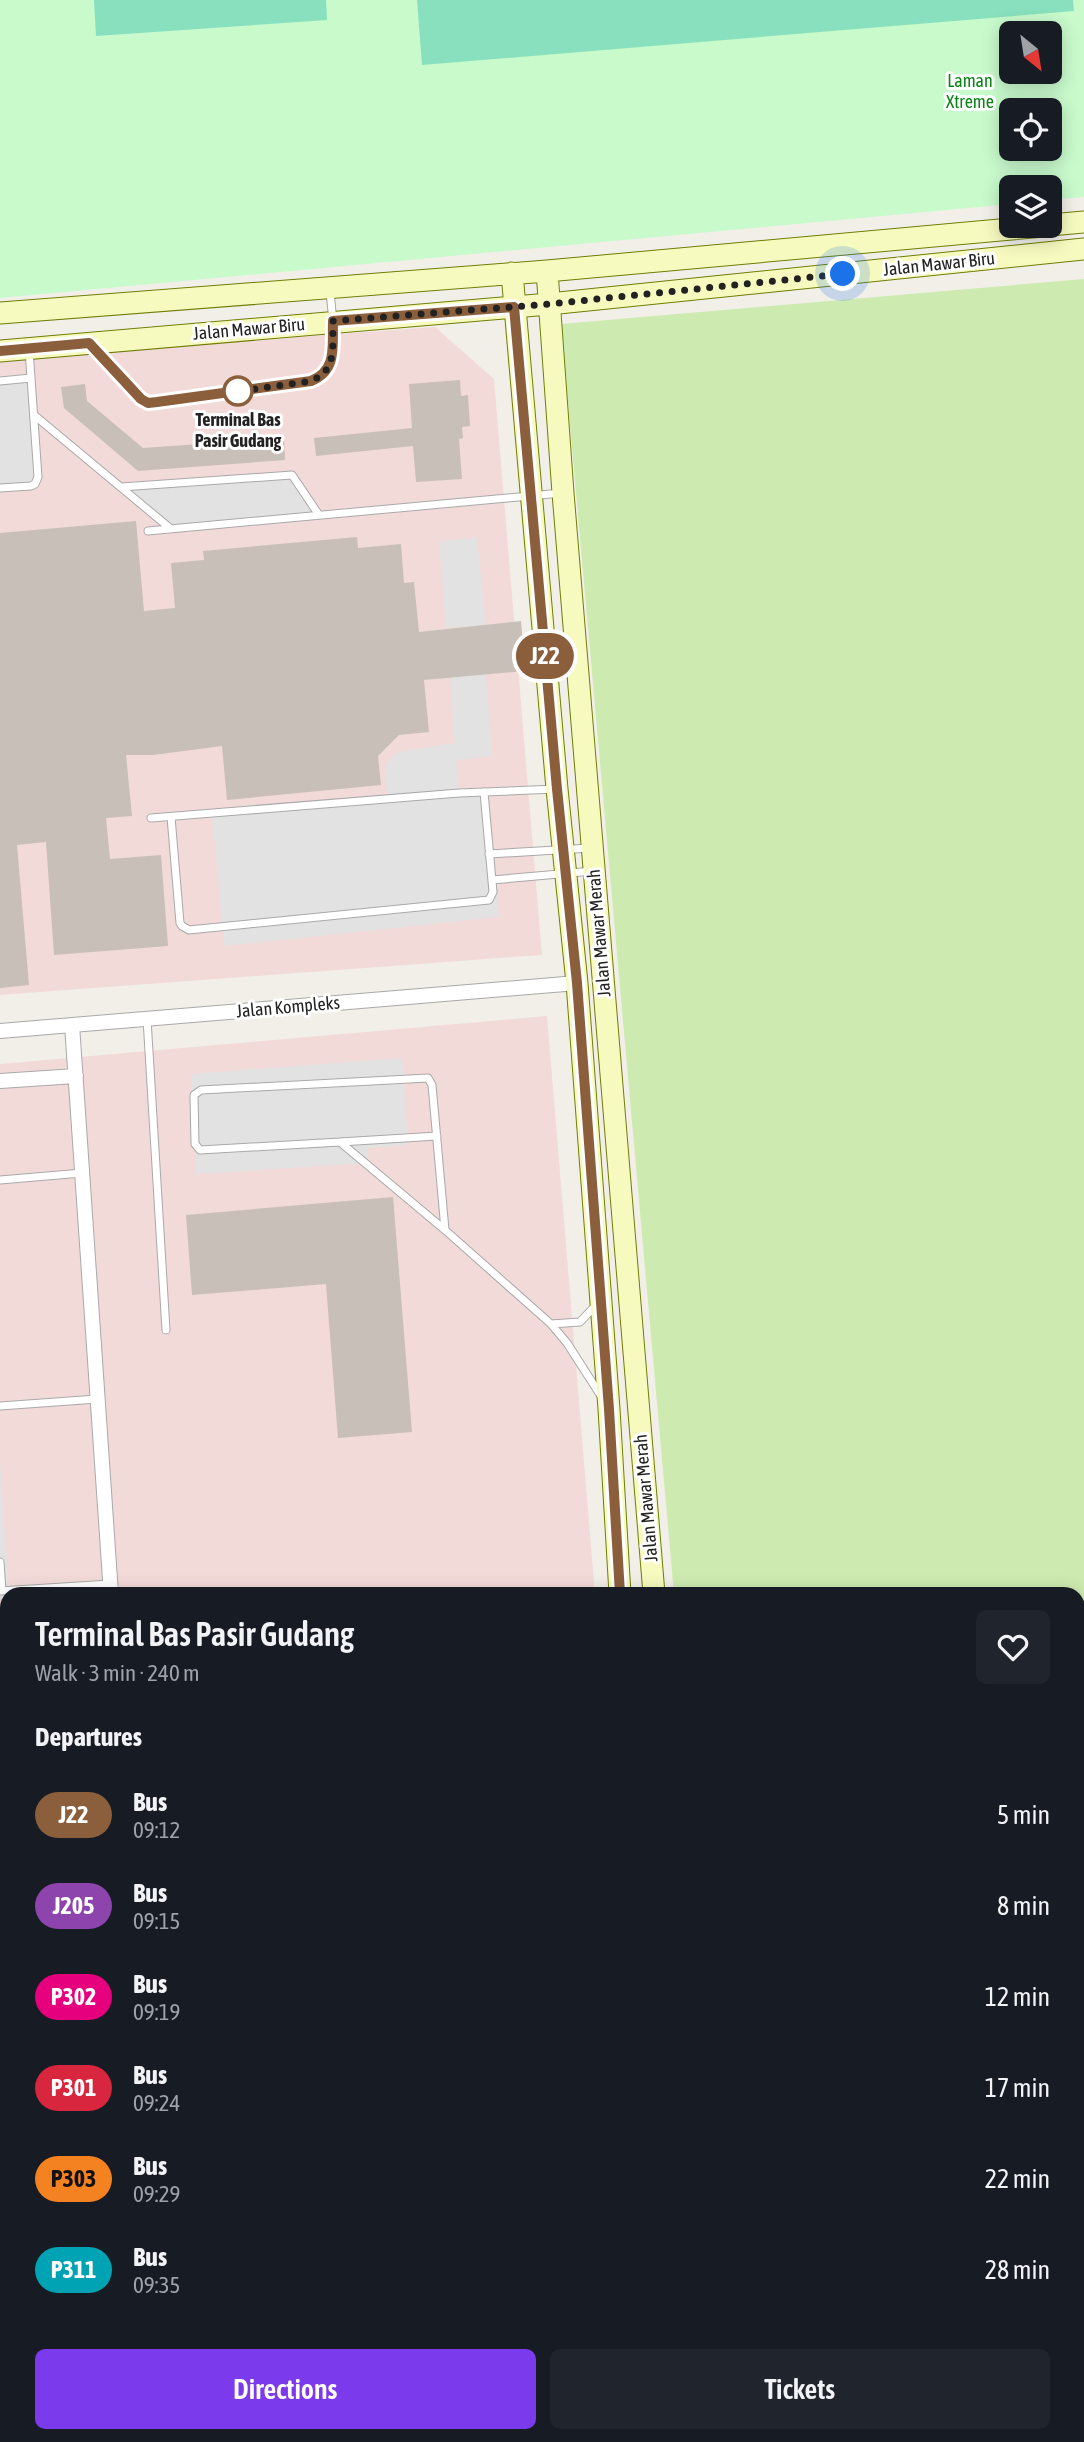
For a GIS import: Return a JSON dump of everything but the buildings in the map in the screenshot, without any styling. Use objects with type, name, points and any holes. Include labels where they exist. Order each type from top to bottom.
[{"type":"street","points":[[1062,224],[1084,222]]},
{"type":"street","name":"Jalan Mawar Biru","points":[[0,313],[547,271],[999,230]]},
{"type":"street","name":"Jalan Mawar Biru","points":[[0,351],[549,304],[1084,249]]},
{"type":"street","name":"Jalan Mawar Merah","points":[[547,271],[653,1587]]},
{"type":"street","name":"Jalan Mawar Merah","points":[[512,273],[557,789],[577,983],[620,1587]]},
{"type":"street","name":"Jalan Kompleks","points":[[0,1031],[577,983]]},
{"type":"street","points":[[72,1025],[111,1587]]},
{"type":"street","points":[[0,1081],[76,1076]]},
{"type":"lane","points":[[89,343],[141,399],[148,403],[311,381],[322,377],[331,360],[333,321],[330,287]]},
{"type":"lane","points":[[0,488],[30,486],[37,481],[29,348]]},
{"type":"lane","points":[[0,381],[31,378]]},
{"type":"lane","points":[[34,415],[171,529]]},
{"type":"lane","points":[[121,487],[292,475],[319,515]]},
{"type":"lane","points":[[148,531],[563,493]]},
{"type":"lane","points":[[152,818],[484,792],[557,789]]},
{"type":"lane","points":[[171,817],[180,923],[189,930],[485,901],[492,897],[492,880],[484,792]]},
{"type":"lane","points":[[489,855],[592,848]]},
{"type":"lane","points":[[492,880],[594,871]]},
{"type":"lane","points":[[147,1018],[166,1329]]},
{"type":"lane","points":[[437,1136],[200,1150],[195,1144],[194,1095],[201,1090],[428,1078],[432,1086],[437,1136],[445,1230]]},
{"type":"lane","points":[[340,1142],[551,1324],[568,1343],[609,1409]]},
{"type":"lane","points":[[0,1180],[82,1173]]},
{"type":"lane","points":[[551,1324],[580,1322],[600,1299]]},
{"type":"lane","points":[[0,1406],[97,1399]]},
{"type":"lane","points":[[0,1562],[1,1587]]},
{"type":"shaded area","points":[[435,327],[494,379],[542,955],[0,995],[0,358]]},
{"type":"shaded area","points":[[31,378],[38,485],[0,488],[0,381]]},
{"type":"shaded area","points":[[292,475],[319,515],[171,529],[121,487]]},
{"type":"shaded area","points":[[477,538],[486,625],[446,628],[439,541]]},
{"type":"shaded area","points":[[486,674],[492,756],[456,760],[459,794],[484,792],[499,917],[224,946],[212,812],[388,799],[385,773],[386,765],[393,756],[402,751],[455,743],[450,677]]},
{"type":"shaded area","points":[[547,1016],[594,1587],[0,1587],[0,1064]]},
{"type":"shaded area","points":[[402,1058],[408,1145],[367,1148],[367,1163],[196,1174],[191,1074]]},
{"type":"shaded area","points":[[0,1463],[9,1587],[0,1587]]},
{"type":"green space","name":"Laman Xtreme","points":[[0,0],[1084,0],[1084,197],[1062,199],[1062,175],[999,175],[999,205],[0,298]]},
{"type":"green space","points":[[94,0],[326,0],[327,20],[96,36]]},
{"type":"green space","points":[[417,0],[1073,0],[1074,11],[422,65]]},
{"type":"green space","points":[[1084,279],[1084,1587],[673,1587],[561,324]]},
{"type":"bus line","name":"J22","points":[[0,351],[89,343],[131,390],[148,403],[311,381],[322,377],[331,360],[333,321],[514,307],[577,983],[620,1587]]},
{"type":"place","name":"Terminal Bas Pasir Gudang","points":[[238,391]]},
{"type":"route","points":[[238,391],[234,392],[322,377],[331,360],[333,321],[549,304],[843,274]]}]
